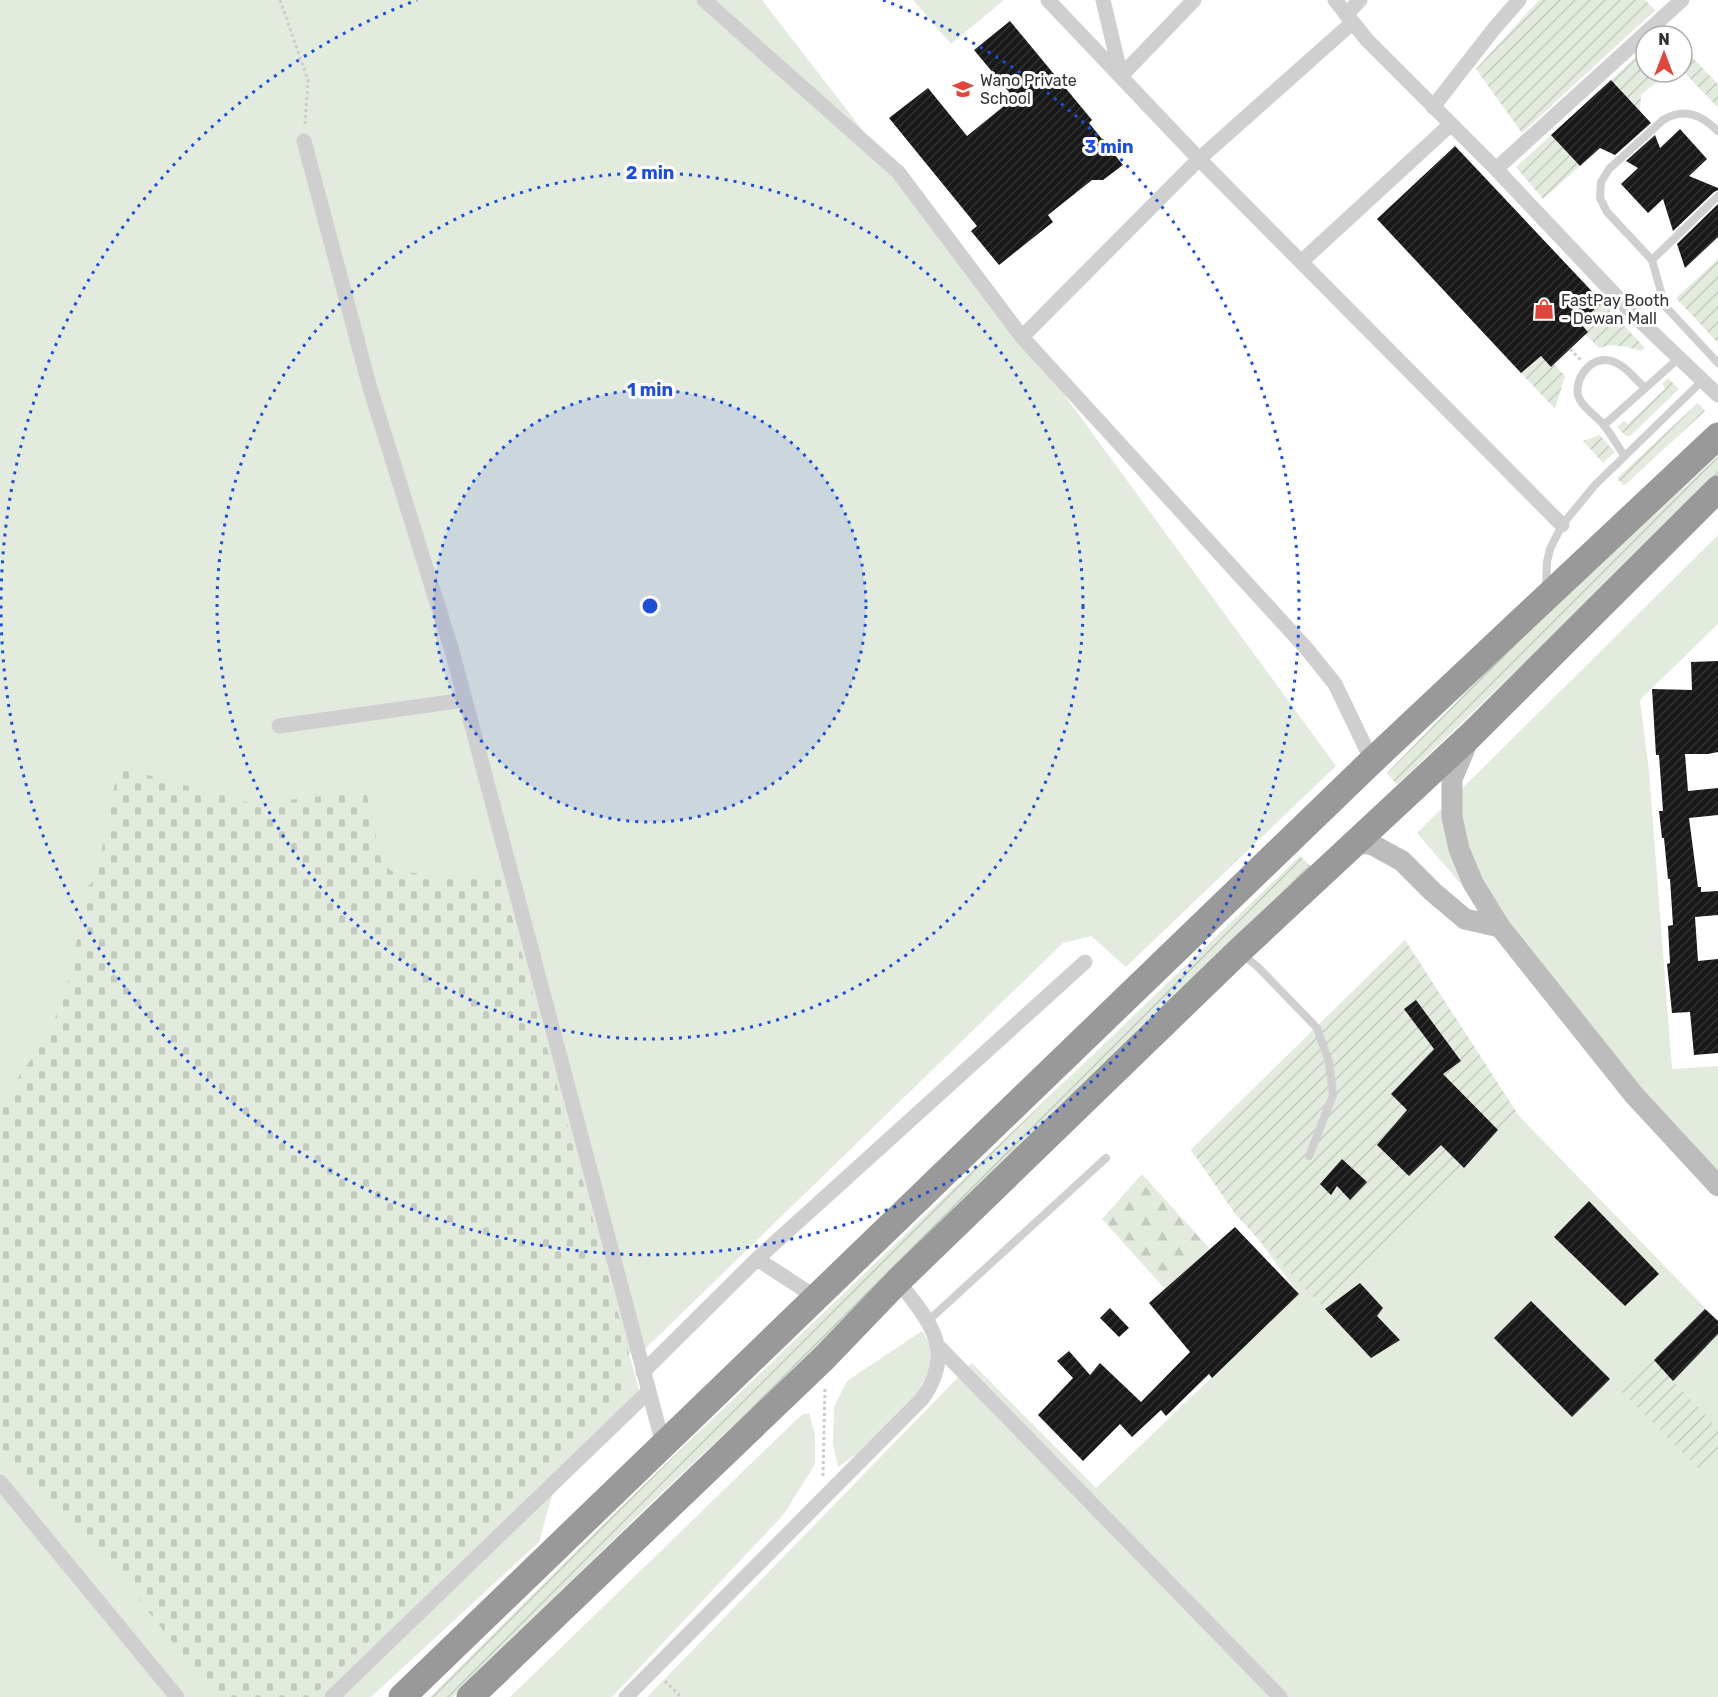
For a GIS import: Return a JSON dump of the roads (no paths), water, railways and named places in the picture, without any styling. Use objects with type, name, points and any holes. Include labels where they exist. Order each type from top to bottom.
[{"type":"highway","points":[[402,1697],[1372,761],[1718,436]]},
{"type":"highway","points":[[470,1697],[824,1358],[898,1281],[1239,951],[1471,735],[1717,492]]},
{"type":"street","points":[[704,0],[898,172],[1022,337],[1306,648],[1335,684],[1372,761]]},
{"type":"street","points":[[1048,0],[1199,159],[1562,525]]},
{"type":"street","points":[[1103,0],[1120,76]]},
{"type":"street","points":[[1120,76],[1194,0]]},
{"type":"street","points":[[1335,0],[1349,19],[1635,316],[1718,395]]},
{"type":"street","points":[[1022,337],[1199,159],[1349,19],[1360,0]]},
{"type":"street","points":[[1433,106],[1519,0]]},
{"type":"street","points":[[1496,170],[1682,0]]},
{"type":"street","points":[[1302,261],[1450,124]]},
{"type":"street","points":[[304,141],[370,388],[452,651],[663,1444]]},
{"type":"street","points":[[279,726],[465,700]]},
{"type":"street","points":[[1471,735],[1452,779],[1452,817],[1459,849],[1473,883],[1500,927],[1634,1095],[1718,1186]]},
{"type":"street","points":[[1354,842],[1373,845],[1402,861],[1433,892],[1465,919],[1500,927]]},
{"type":"street","points":[[643,1372],[757,1259],[1084,962]]},
{"type":"street","points":[[757,1259],[817,1298]]},
{"type":"street","points":[[626,1697],[922,1399],[936,1374],[939,1347],[929,1320],[898,1281]]},
{"type":"street","points":[[939,1347],[1280,1697]]},
{"type":"street","points":[[332,1697],[648,1392]]},
{"type":"street","points":[[0,1482],[177,1697]]},
{"type":"lane","points":[[1718,131],[1695,114],[1670,116],[1604,175],[1600,190],[1603,205],[1652,260],[1665,306],[1718,363]]},
{"type":"lane","points":[[1652,260],[1718,196]]},
{"type":"lane","points":[[1604,425],[1679,358]]},
{"type":"lane","points":[[1624,455],[1604,425],[1579,399],[1578,386],[1583,372],[1595,362],[1606,360],[1620,364],[1644,387]]},
{"type":"lane","points":[[1546,599],[1547,562],[1555,537],[1562,525],[1594,486],[1624,455],[1703,380]]},
{"type":"lane","points":[[1239,951],[1258,967],[1317,1028],[1329,1062],[1333,1095],[1309,1156]]},
{"type":"lane","points":[[929,1320],[1106,1158]]},
{"type":"place","name":"Wano Private School","points":[[963,89]]},
{"type":"place","name":"FastPay Booth - Dewan Mall","points":[[1544,309]]}]
